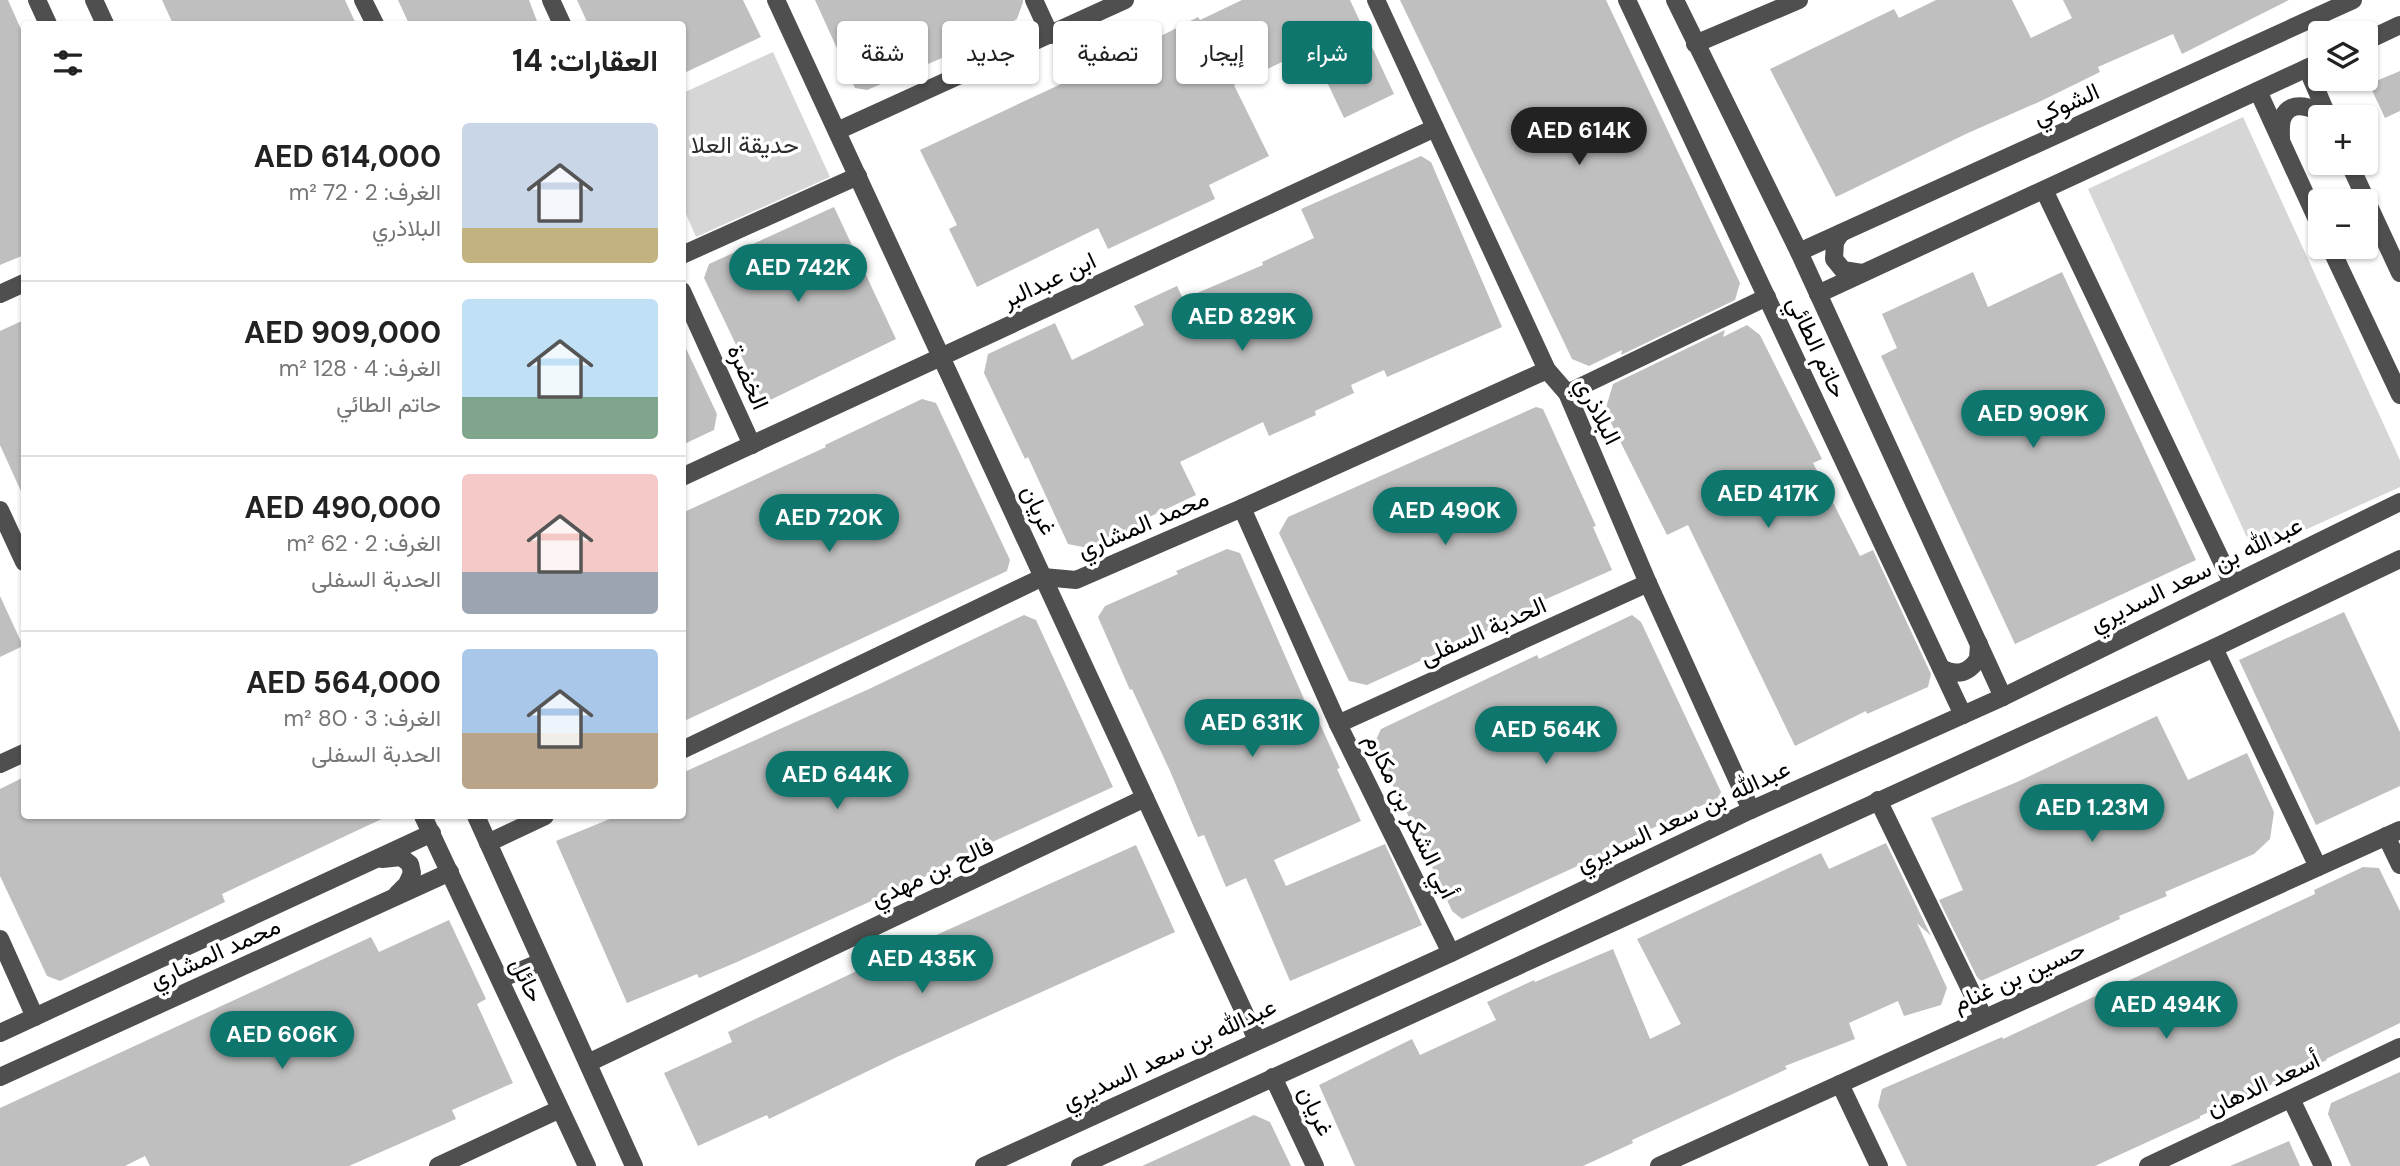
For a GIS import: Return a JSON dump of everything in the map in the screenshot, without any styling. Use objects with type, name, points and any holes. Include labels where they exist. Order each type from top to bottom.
[{"type":"street","points":[[37,0],[47,21]]},
{"type":"street","points":[[94,0],[104,21]]},
{"type":"street","points":[[363,0],[374,21]]},
{"type":"street","points":[[551,0],[561,21]]},
{"type":"street","name":"غريان","points":[[776,0],[1256,1040]]},
{"type":"street","points":[[1034,0],[1050,35]]},
{"type":"street","points":[[837,131],[1125,0]]},
{"type":"street","name":"البلاذري","points":[[1376,0],[1546,370],[1567,393],[1648,583],[1751,810]]},
{"type":"street","name":"حاتم الطائي","points":[[1627,0],[1963,715]]},
{"type":"street","name":"حاتم الطائي","points":[[1675,0],[1799,252],[2003,697]]},
{"type":"street","points":[[1695,44],[1799,0]]},
{"type":"street","name":"الشوكي","points":[[1799,252],[2353,0]]},
{"type":"street","points":[[2378,35],[2400,25]]},
{"type":"street","points":[[1818,293],[2308,68]]},
{"type":"street","points":[[2258,91],[2308,200]]},
{"type":"street","points":[[2281,143],[2282,119],[2286,111],[2294,107],[2308,108]]},
{"type":"street","name":"ابن عبدالبر","points":[[686,475],[1435,128]]},
{"type":"street","points":[[2355,175],[2400,273]]},
{"type":"street","points":[[686,253],[858,176]]},
{"type":"street","points":[[2044,190],[2232,583]]},
{"type":"street","points":[[1840,233],[1835,242],[1834,258],[1843,270],[1862,274]]},
{"type":"street","points":[[2336,259],[2400,395]]},
{"type":"street","points":[[0,294],[21,284]]},
{"type":"street","points":[[1567,393],[1767,297]]},
{"type":"street","name":"الخضرة","points":[[686,300],[752,445]]},
{"type":"street","name":"محمد المشاري","points":[[686,748],[1043,577],[1076,580],[1546,370]]},
{"type":"street","name":"عبدالله بن سعد السديري","points":[[984,1166],[1451,953],[1751,810],[2003,697],[2232,583],[2396,507]]},
{"type":"street","name":"أبي الشكر بن مكارم","points":[[1242,508],[1338,724],[1451,953]]},
{"type":"street","points":[[0,510],[7,543],[21,559]]},
{"type":"street","points":[[1088,1164],[2214,648],[2400,559]]},
{"type":"street","name":"الحدبة السفلى","points":[[1338,724],[1648,583]]},
{"type":"street","points":[[1941,668],[1959,674],[1967,670],[1978,659],[1979,644]]},
{"type":"street","points":[[2214,648],[2318,867]]},
{"type":"street","points":[[0,764],[21,754]]},
{"type":"street","name":"فالح بن مهدي","points":[[588,1063],[1145,798]]},
{"type":"street","points":[[1878,800],[1984,1018]]},
{"type":"street","name":"حائل","points":[[425,819],[587,1166]]},
{"type":"street","name":"حائل","points":[[477,819],[634,1166]]},
{"type":"street","points":[[488,843],[539,819]]},
{"type":"street","name":"محمد المشاري","points":[[0,1033],[432,833]]},
{"type":"street","points":[[2393,833],[2400,865]]},
{"type":"street","name":"حسين بن غنام","points":[[1659,1166],[2393,833]]},
{"type":"street","points":[[371,862],[392,856],[401,857],[410,864],[412,873],[407,884],[392,899]]},
{"type":"street","name":"محمد المشاري","points":[[0,1077],[450,872]]},
{"type":"street","points":[[0,939],[35,1017]]},
{"type":"street","points":[[500,979],[541,962]]},
{"type":"street","name":"أسعد الدهان","points":[[2148,1166],[2400,1047]]},
{"type":"street","name":"غريان","points":[[1273,1077],[1315,1166]]},
{"type":"street","points":[[1840,1084],[1879,1166]]},
{"type":"street","points":[[2291,1098],[2323,1166]]},
{"type":"street","points":[[438,1166],[560,1109]]},
{"type":"green space","name":"حديقة العلا","points":[[773,52],[830,177],[696,237],[686,214],[686,92]]},
{"type":"green space","points":[[2243,117],[2400,460],[2400,487],[2254,553],[2088,189]]},
{"type":"building","points":[[0,0],[8,0],[21,29],[21,256],[0,265]]},
{"type":"building","points":[[162,0],[345,0],[355,21],[172,21]]},
{"type":"building","points":[[398,0],[529,0],[537,21],[408,21]]},
{"type":"building","points":[[577,0],[743,0],[761,37],[686,72],[686,21],[587,21]]},
{"type":"building","points":[[815,0],[1023,0],[1017,19],[1013,21],[942,21],[942,58],[928,64],[928,21],[837,21],[837,48]]},
{"type":"building","points":[[1242,0],[1350,0],[1360,21],[1282,21],[1282,62],[1268,69],[1268,21],[1190,21],[1198,17],[1200,20]]},
{"type":"building","points":[[1400,0],[1606,0],[1740,283],[1735,300],[1621,355],[1622,350],[1589,366],[1572,359]]},
{"type":"building","points":[[1936,0],[2012,0],[2031,38],[2072,18],[2063,0],[2289,0],[2182,54],[2173,34],[2098,67],[2100,72],[1836,197],[1770,69],[1894,9],[1899,18]]},
{"type":"building","points":[[1176,28],[1176,84],[1236,84],[1234,85],[1269,156],[1209,185],[1215,199],[1108,249],[1098,228],[977,287],[949,229],[957,225],[920,150],[1061,84],[1162,84],[1162,35]]},
{"type":"building","points":[[1372,47],[1394,94],[1344,118],[1328,84],[1372,84]]},
{"type":"building","points":[[2400,71],[2400,111],[2385,118],[2372,91],[2378,91],[2378,80]]},
{"type":"building","points":[[853,84],[881,84],[867,90],[855,88]]},
{"type":"building","points":[[1421,156],[1431,162],[1502,327],[1387,377],[1384,370],[1351,385],[1354,393],[1315,411],[1316,415],[1269,436],[1263,422],[1180,462],[1196,495],[1143,520],[1145,524],[1092,549],[1068,544],[1028,457],[1025,459],[984,373],[988,354],[1055,323],[1072,360],[1144,325],[1134,306],[1177,286],[1183,299],[1263,265],[1262,262],[1314,238],[1301,209]]},
{"type":"building","points":[[834,207],[896,339],[764,403],[704,278],[709,264]]},
{"type":"building","points":[[1973,272],[1988,307],[2062,272],[2196,560],[2015,644],[1881,356],[1897,348],[1882,314]]},
{"type":"building","points":[[21,321],[21,491],[0,445],[0,331]]},
{"type":"building","points":[[1747,325],[1760,335],[1822,459],[1813,463],[1860,556],[1873,550],[1931,674],[1928,687],[1867,714],[1866,711],[1795,746],[1688,525],[1667,535],[1605,411],[1613,384],[1725,330],[1723,337]]},
{"type":"building","points":[[686,348],[717,414],[714,430],[686,443]]},
{"type":"building","points":[[922,399],[936,403],[1010,560],[1007,571],[686,720],[686,511],[826,447],[825,445]]},
{"type":"building","points":[[1536,407],[1543,409],[1596,526],[1593,527],[1612,570],[1544,600],[1546,604],[1367,685],[1349,681],[1279,533],[1288,517]]},
{"type":"building","points":[[1227,549],[1240,553],[1311,715],[1315,713],[1340,768],[1337,769],[1361,821],[1274,860],[1286,886],[1385,844],[1422,925],[1290,981],[1246,878],[1226,887],[1204,835],[1198,837],[1098,617],[1105,606]]},
{"type":"building","points":[[0,596],[21,647],[0,657]]},
{"type":"building","points":[[2344,612],[2400,732],[2400,786],[2316,825],[2239,660]]},
{"type":"building","points":[[1024,615],[1036,620],[1113,787],[737,962],[699,978],[697,974],[627,1003],[556,841],[610,819],[686,819],[686,771],[869,689]]},
{"type":"building","points":[[1632,615],[1641,622],[1721,792],[1718,798],[1462,919],[1452,911],[1373,746],[1381,729],[1537,655],[1539,659]]},
{"type":"building","points":[[2157,716],[2188,780],[2247,753],[2274,812],[2270,839],[2254,854],[2165,892],[2167,896],[2119,916],[2120,919],[1981,981],[1939,900],[1963,890],[1931,818],[2017,782]]},
{"type":"building","points":[[21,778],[21,819],[382,819],[222,894],[225,902],[60,981],[47,976],[0,876],[0,789]]},
{"type":"building","points":[[1886,843],[1931,936],[1917,923],[1947,988],[1941,1005],[1904,1016],[1898,1001],[1849,1023],[1855,1039],[1785,1066],[1787,1069],[1632,1140],[1633,1143],[1583,1166],[1355,1166],[1319,1085],[1412,1039],[1420,1055],[1496,1020],[1487,1002],[1613,949],[1650,1039],[1681,1024],[1637,939],[1821,853],[1829,869]]},
{"type":"building","points":[[1136,845],[1175,932],[899,1056],[769,1119],[767,1115],[698,1146],[664,1073],[732,1042],[728,1032]]},
{"type":"building","points":[[2363,867],[2379,868],[2400,911],[2400,1023],[2327,1060],[2095,1166],[1907,1166],[1878,1106],[1882,1089],[2002,1037],[2003,1039],[2315,894],[2314,890]]},
{"type":"building","points":[[449,920],[486,999],[477,1004],[513,1083],[452,1110],[456,1119],[349,1166],[150,1166],[145,1156],[125,1166],[0,1166],[0,1108],[371,937],[379,952]]},
{"type":"building","points":[[2400,1072],[2400,1166],[2351,1166],[2328,1114],[2331,1103]]},
{"type":"building","points":[[1254,1115],[1270,1122],[1291,1166],[1142,1166]]},
{"type":"building","points":[[2289,1141],[2300,1166],[2230,1166]]}]
